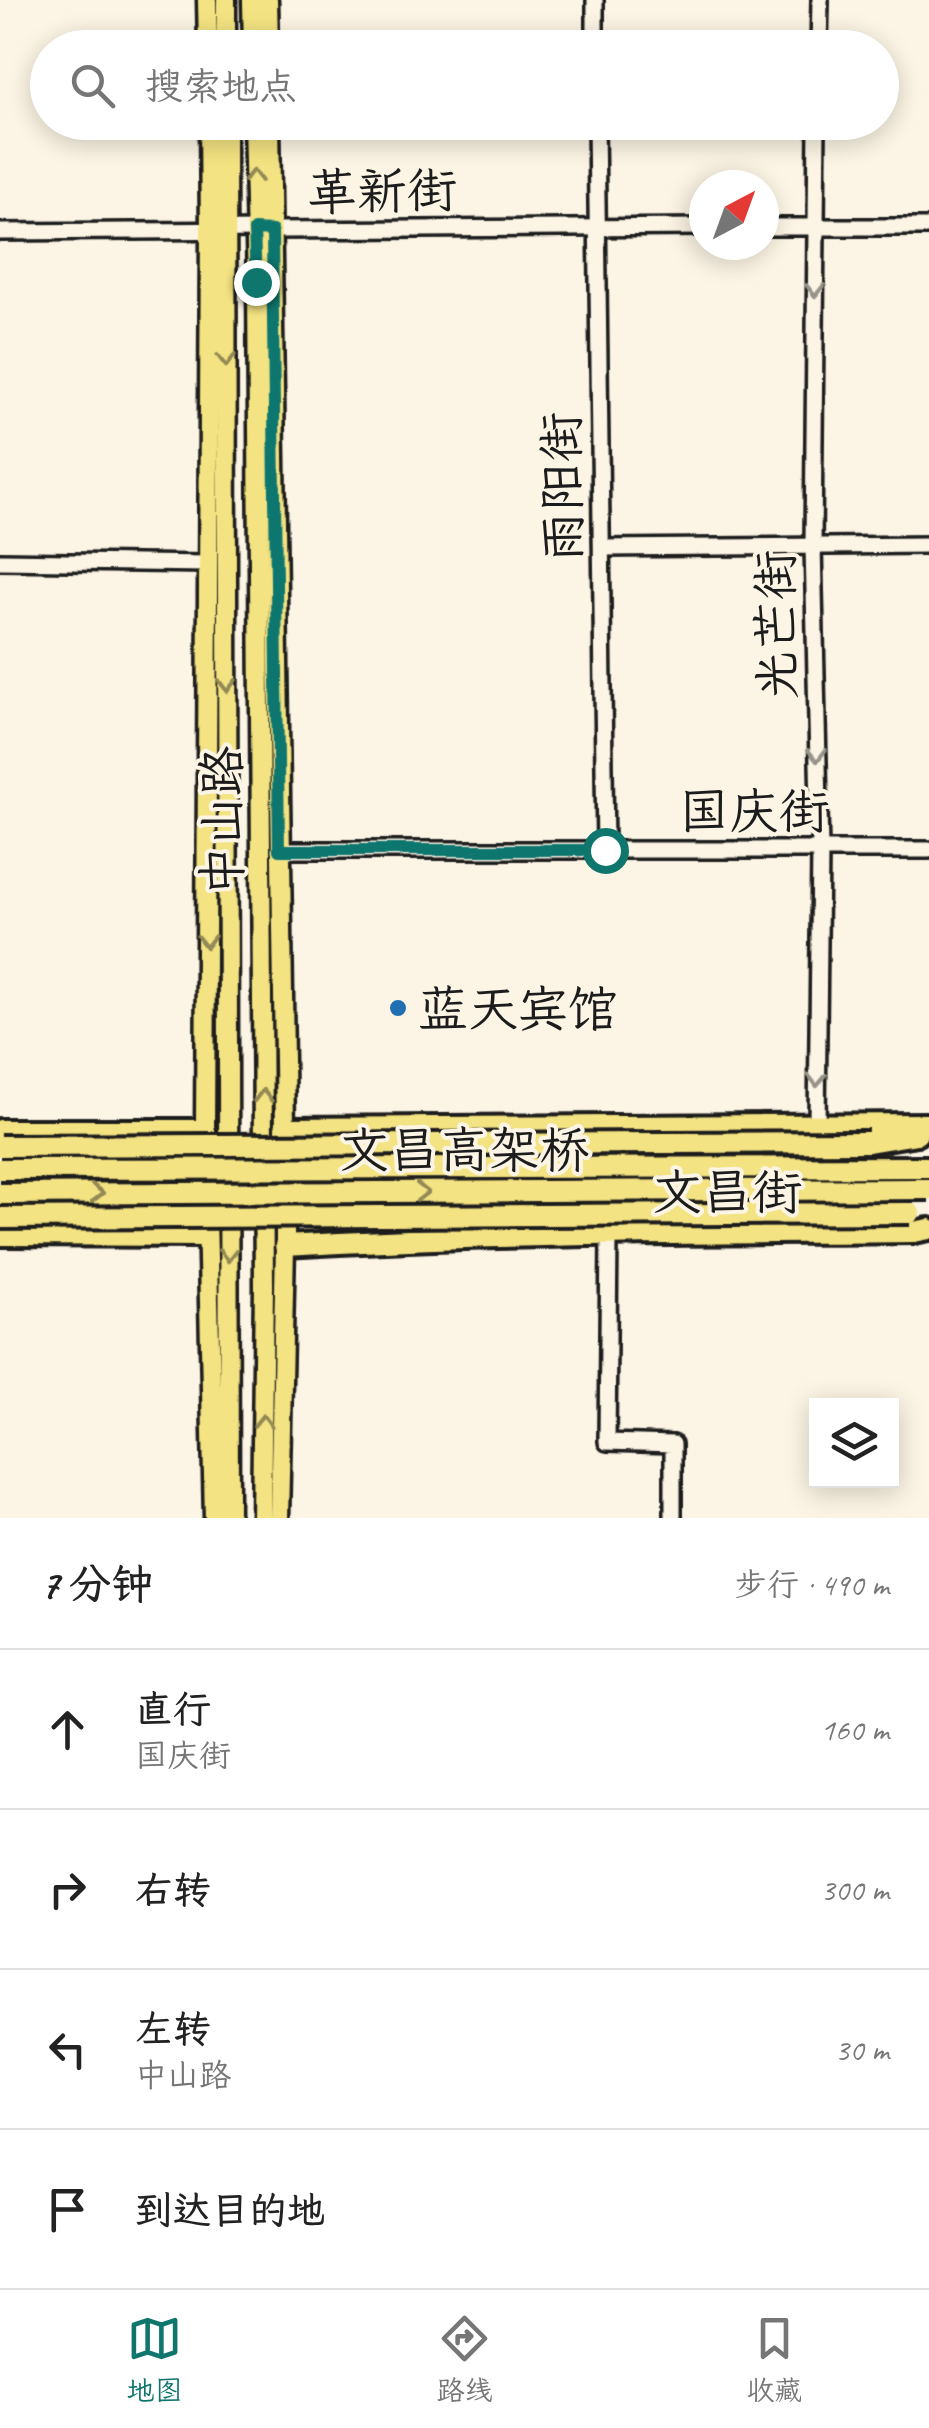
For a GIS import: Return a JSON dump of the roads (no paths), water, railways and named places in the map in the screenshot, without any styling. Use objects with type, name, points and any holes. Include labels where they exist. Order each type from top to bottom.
[{"type":"highway","name":"文昌街","points":[[282,1136],[929,1124]]},
{"type":"highway","points":[[0,1130],[205,1130]]},
{"type":"highway","points":[[0,1146],[282,1136],[390,1146],[868,1142],[929,1132]]},
{"type":"highway","points":[[282,1136],[350,1168]]},
{"type":"highway","name":"文昌高架桥","points":[[0,1169],[929,1167]]},
{"type":"highway","name":"文昌高架桥","points":[[0,1194],[929,1189]]},
{"type":"highway","points":[[134,1193],[218,1217]]},
{"type":"highway","points":[[0,1218],[920,1214]]},
{"type":"highway","name":"文昌街","points":[[285,1246],[929,1229]]},
{"type":"highway","points":[[0,1236],[206,1236]]},
{"type":"main road","points":[[207,0],[208,30]]},
{"type":"main road","points":[[226,0],[226,30]]},
{"type":"main road","points":[[252,0],[252,30]]},
{"type":"main road","points":[[268,0],[269,30]]},
{"type":"main road","points":[[210,140],[218,230],[207,564],[205,1130],[214,1518]]},
{"type":"main road","name":"中山路","points":[[225,140],[218,230],[230,1518]]},
{"type":"main road","name":"中山路","points":[[255,140],[263,230],[257,302],[262,1518]]},
{"type":"main road","points":[[269,140],[263,230],[285,1246],[279,1518]]},
{"type":"street","points":[[595,0],[596,30]]},
{"type":"street","points":[[819,30],[820,0]]},
{"type":"street","name":"雨阳街","points":[[596,140],[605,850]]},
{"type":"street","name":"光芒街","points":[[817,140],[812,546],[820,850],[817,1125]]},
{"type":"street","name":"革新街","points":[[0,232],[689,227]]},
{"type":"street","points":[[779,227],[929,227]]},
{"type":"street","points":[[602,548],[929,544]]},
{"type":"street","points":[[0,561],[207,564]]},
{"type":"street","name":"国庆街","points":[[279,850],[929,850]]},
{"type":"street","points":[[609,1236],[607,1442],[673,1444],[672,1518]]},
{"type":"place","name":"蓝天宾馆","points":[[398,1008]]}]
